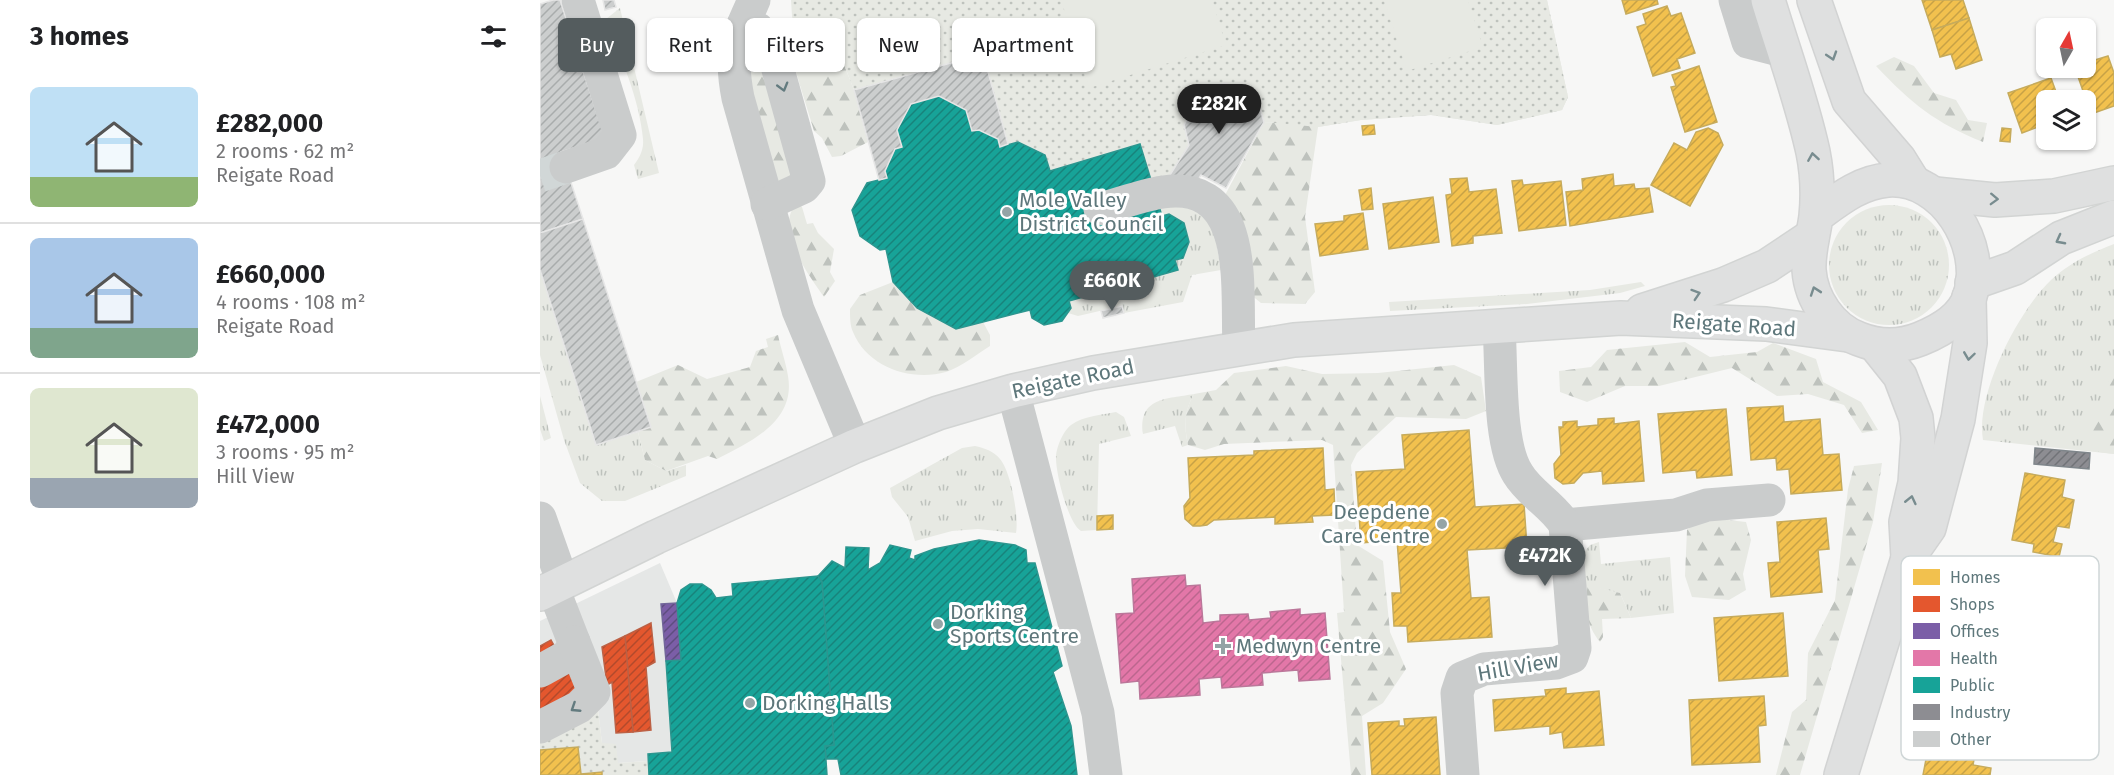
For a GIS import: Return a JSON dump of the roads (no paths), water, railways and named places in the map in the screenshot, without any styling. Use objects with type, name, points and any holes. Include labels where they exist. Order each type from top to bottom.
[{"type":"main road","points":[[1768,0],[1813,153],[1814,226],[1809,269],[1814,293],[1825,315],[1862,340],[1900,376],[1916,418],[1918,438],[1915,483],[1906,522],[1908,556]]},
{"type":"main road","points":[[1814,0],[1850,101],[1965,232],[1971,259],[1970,343],[1958,419],[1929,528],[1909,556]]},
{"type":"main road","points":[[1814,226],[1863,185],[1889,180],[1995,200],[2054,196],[2114,183]]},
{"type":"main road","points":[[1862,340],[1910,343],[1939,332],[1956,318],[1971,290],[2015,268],[2061,238],[2114,217]]},
{"type":"main road","name":"Reigate Road","points":[[1621,318],[1723,285],[1767,266],[1814,226]]},
{"type":"main road","name":"Reigate Road","points":[[552,588],[666,532],[855,446],[938,413],[1013,391],[1093,373],[1239,347],[1294,340],[1621,318],[1766,324],[1862,340]]},
{"type":"main road","points":[[1841,775],[1901,581]]},
{"type":"street","points":[[566,167],[606,153],[620,135],[578,0]]},
{"type":"street","points":[[1735,0],[1748,42],[1783,51]]},
{"type":"street","points":[[748,13],[733,52],[732,71],[798,310],[855,446]]},
{"type":"street","points":[[748,13],[771,48],[809,181],[804,188],[767,204]]},
{"type":"street","points":[[1100,209],[1163,192],[1195,193],[1218,207],[1231,232],[1239,347]]},
{"type":"street","points":[[1499,328],[1506,452],[1518,476],[1557,513],[1565,525],[1676,516],[1707,505],[1769,500]]},
{"type":"street","points":[[1013,391],[1098,713],[1106,775]]},
{"type":"street","points":[[540,518],[552,588],[594,692],[579,707],[540,728]]},
{"type":"street","name":"Hill View","points":[[1463,775],[1457,693],[1462,678],[1484,669],[1556,663],[1572,657],[1575,648],[1565,525]]},
{"type":"street","points":[[540,671],[569,655],[574,642]]},
{"type":"tunnel","points":[[540,176],[566,167]]},
{"type":"place","name":"Mole Valley District Council","points":[[1007,212]]},
{"type":"place","name":"Deepdene Care Centre","points":[[1442,524]]},
{"type":"place","name":"Dorking Sports Centre","points":[[938,624]]},
{"type":"place","name":"Medwyn Centre","points":[[1223,646]]},
{"type":"place","name":"Dorking Halls","points":[[750,703]]}]
